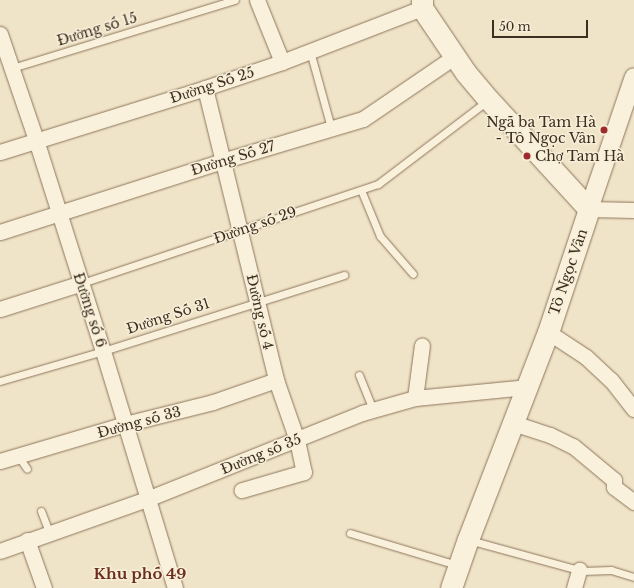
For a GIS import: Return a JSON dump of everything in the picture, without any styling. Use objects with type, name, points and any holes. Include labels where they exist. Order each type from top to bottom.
[{"type":"main road","name":"Tô Ngọc Vân","points":[[422,4],[454,57],[489,100],[589,209],[528,387],[468,540],[451,588]]},
{"type":"street","points":[[257,0],[282,62]]},
{"type":"street","name":"Đường Số 25","points":[[0,152],[205,88],[282,62],[422,4]]},
{"type":"street","name":"Đường số 6","points":[[0,34],[82,283],[175,588]]},
{"type":"street","name":"Đường Số 27","points":[[0,232],[222,161],[363,118],[454,57]]},
{"type":"street","points":[[634,77],[589,209],[634,210]]},
{"type":"street","name":"Đường số 4","points":[[205,88],[276,380],[296,440],[304,472],[242,490]]},
{"type":"street","name":"Đường số 29","points":[[0,309],[82,283]]},
{"type":"street","points":[[548,332],[586,357],[611,380],[634,409]]},
{"type":"street","points":[[415,398],[422,345]]},
{"type":"street","name":"Đường số 33","points":[[0,460],[23,463],[125,424],[213,402],[276,380]]},
{"type":"street","name":"Đường số 35","points":[[0,551],[49,532],[147,499],[373,410],[415,398],[528,387]]},
{"type":"street","points":[[513,423],[557,438],[573,446],[614,480],[614,487],[634,502]]},
{"type":"street","points":[[27,540],[44,588]]},
{"type":"street","points":[[574,588],[579,570]]},
{"type":"lane","name":"Đường số 15","points":[[12,68],[235,0]]},
{"type":"lane","points":[[310,51],[331,128]]},
{"type":"lane","name":"Đường số 29","points":[[82,283],[378,184],[396,172],[489,100]]},
{"type":"lane","points":[[361,190],[380,236],[413,274]]},
{"type":"lane","name":"Đường Số 31","points":[[0,381],[103,351],[257,301],[344,275]]},
{"type":"lane","points":[[359,375],[373,410]]},
{"type":"lane","points":[[41,511],[49,532]]},
{"type":"lane","points":[[350,533],[459,565]]},
{"type":"lane","points":[[468,540],[579,570],[611,570],[634,577]]},
{"type":"place","name":"Ngã ba Tam Hà - Tô Ngọc Vân","points":[[604,130]]},
{"type":"place","name":"Chợ Tam Hà","points":[[527,156]]},
{"type":"district","name":"Khu phố 49","points":[[140,574]]}]
